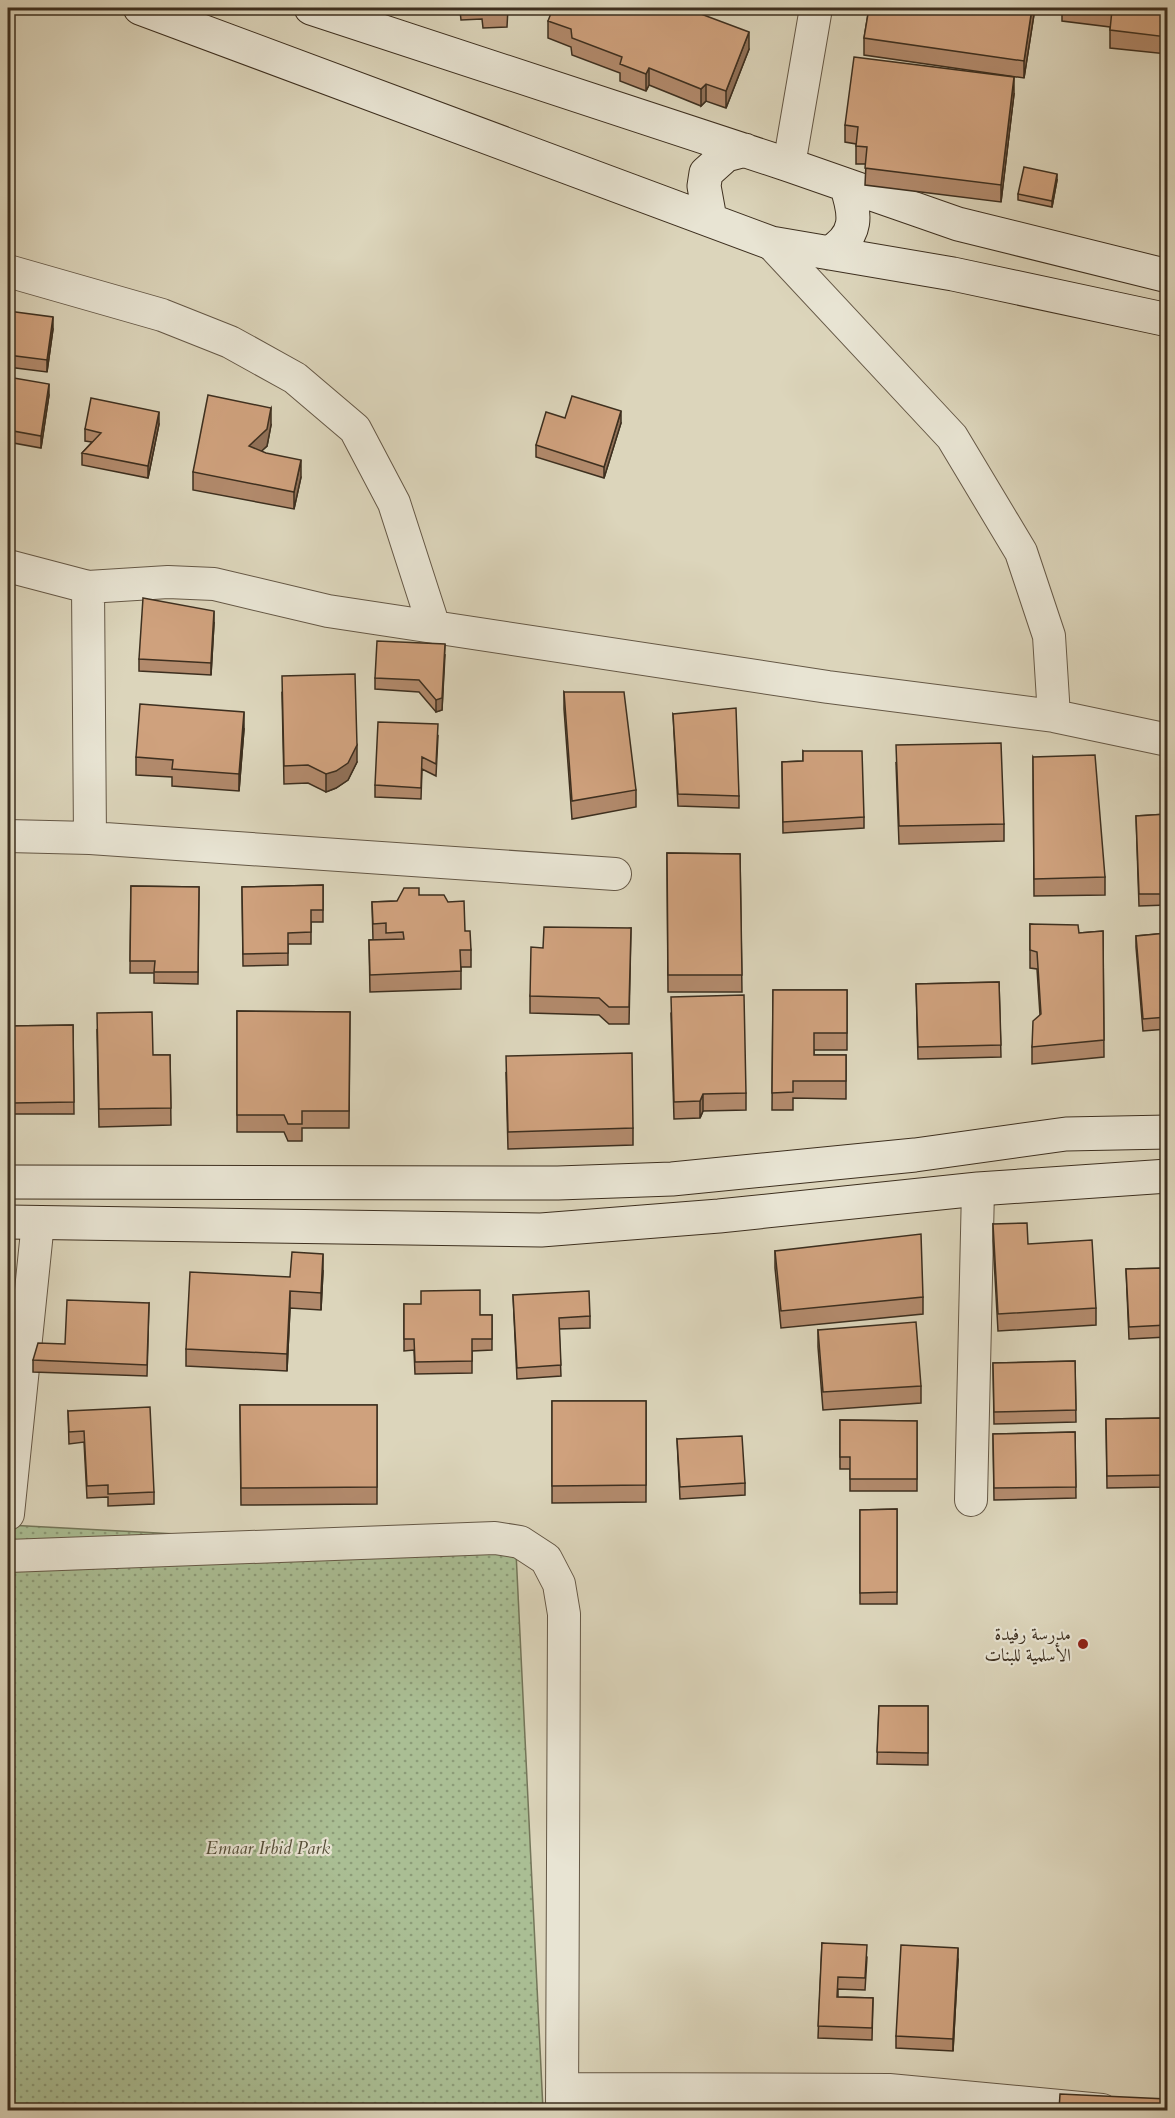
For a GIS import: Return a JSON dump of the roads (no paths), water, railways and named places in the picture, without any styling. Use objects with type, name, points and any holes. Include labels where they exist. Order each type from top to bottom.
[{"type":"street","points":[[140,8],[771,243],[953,274],[1167,320]]},
{"type":"street","points":[[311,8],[745,150],[958,224],[1167,276]]},
{"type":"street","points":[[789,165],[816,8]]},
{"type":"street","points":[[710,219],[704,186],[705,173],[726,155],[745,150]]},
{"type":"street","points":[[828,253],[843,244],[850,232],[853,219],[852,201],[846,185]]},
{"type":"street","points":[[771,243],[952,437],[1021,552],[1049,636],[1054,716]]},
{"type":"street","points":[[8,271],[162,315],[230,342],[295,378],[355,429],[394,503],[434,627]]},
{"type":"street","points":[[8,566],[88,587],[168,582],[214,584],[328,611],[828,687],[1054,716],[1167,740]]},
{"type":"street","points":[[88,587],[90,838]]},
{"type":"street","points":[[8,836],[90,838],[615,874]]},
{"type":"street","points":[[8,1182],[569,1183],[672,1179],[915,1155],[1066,1134],[1167,1132]]},
{"type":"street","points":[[8,1514],[23,1222],[541,1230],[719,1216],[978,1189],[1167,1176]]},
{"type":"street","points":[[971,1500],[978,1189]]},
{"type":"street","points":[[8,1556],[495,1538],[520,1542],[546,1558],[559,1584],[564,1614],[562,2100],[889,2090],[1102,2110]]},
{"type":"place","name":"مدرسة رفيدة الأسلمية للبنات","points":[[1083,1644]]},
{"type":"park label","name":"Emaar Irbid Park","points":[[268,1848]]}]
